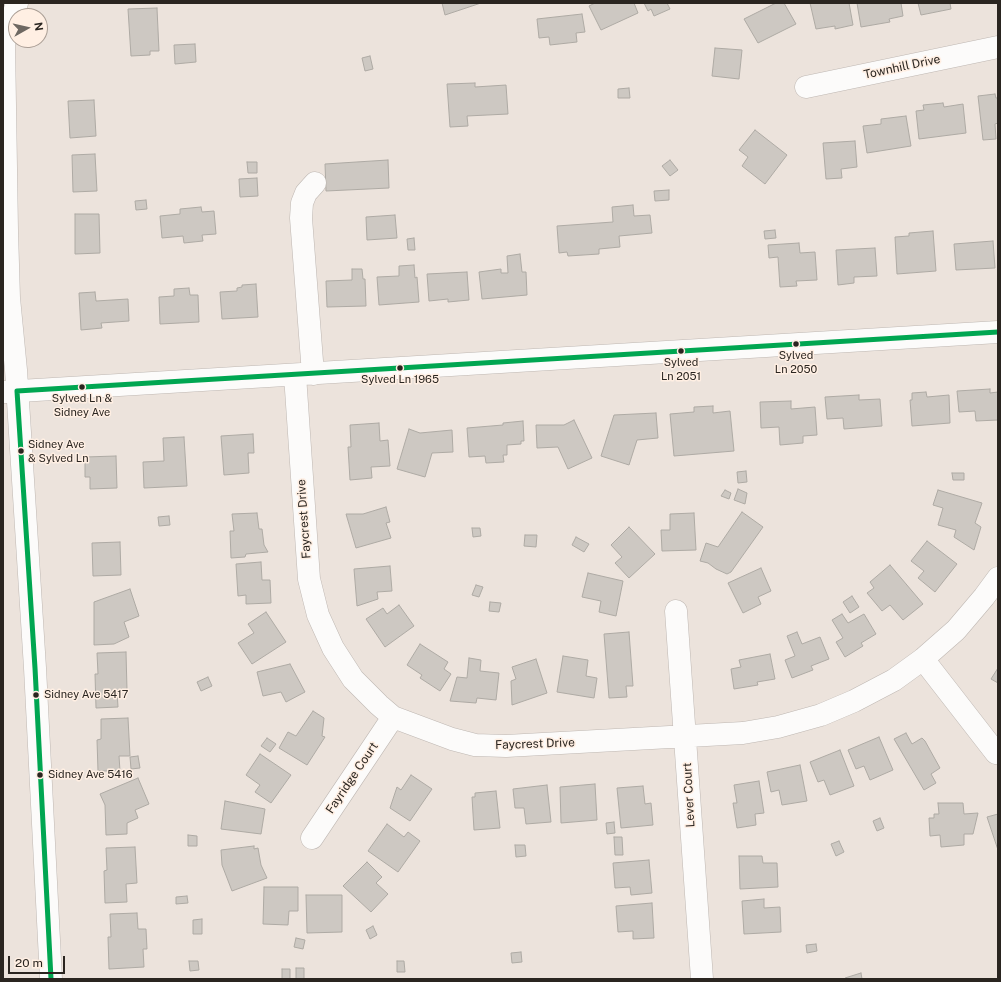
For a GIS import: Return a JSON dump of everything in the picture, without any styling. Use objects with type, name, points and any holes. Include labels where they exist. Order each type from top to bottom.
[{"type":"street","points":[[18,3],[3,44],[10,392],[35,668],[52,979]]},
{"type":"street","name":"Townhill Drive","points":[[806,87],[998,47]]},
{"type":"street","name":"Faycrest Drive","points":[[315,183],[306,193],[302,203],[301,218],[309,579],[318,615],[333,648],[353,679],[378,705],[393,717],[452,739],[475,745],[506,746],[743,733],[778,727],[821,715],[854,701],[887,683],[923,659],[956,630],[998,578]]},
{"type":"street","points":[[10,392],[998,332]]},
{"type":"street","name":"Lever Court","points":[[676,611],[702,979]]},
{"type":"street","points":[[923,659],[996,753]]},
{"type":"street","name":"Fayridge Court","points":[[312,838],[393,717]]},
{"type":"building","points":[[442,3],[481,3],[445,15]]},
{"type":"building","points":[[595,3],[634,3],[638,13],[601,30],[589,6]]},
{"type":"building","points":[[644,3],[667,3],[670,9],[654,16],[651,9],[648,11]]},
{"type":"building","points":[[776,3],[784,3],[796,24],[758,43],[744,19]]},
{"type":"building","points":[[810,3],[849,3],[853,25],[835,29],[835,26],[816,29]]},
{"type":"building","points":[[857,3],[901,3],[903,16],[889,19],[890,22],[861,27]]},
{"type":"building","points":[[918,3],[950,3],[951,9],[921,15]]},
{"type":"building","points":[[157,8],[159,51],[150,51],[150,55],[131,56],[128,9]]},
{"type":"building","points":[[582,14],[585,32],[576,33],[577,42],[550,45],[549,37],[539,38],[537,19]]},
{"type":"building","points":[[195,44],[196,62],[175,64],[174,45]]},
{"type":"building","points":[[715,48],[742,50],[739,79],[712,76]]},
{"type":"building","points":[[370,56],[373,69],[365,71],[362,58]]},
{"type":"building","points":[[475,83],[475,87],[506,85],[508,114],[467,116],[468,126],[450,127],[447,84]]},
{"type":"building","points":[[629,88],[630,98],[618,98],[618,89]]},
{"type":"building","points":[[995,94],[996,98],[998,98],[998,123],[995,124],[996,139],[983,140],[978,96]]},
{"type":"building","points":[[94,100],[96,136],[70,138],[68,101]]},
{"type":"building","points":[[943,103],[944,107],[963,104],[966,133],[919,139],[916,111],[924,110],[923,105]]},
{"type":"building","points":[[906,116],[911,146],[867,153],[863,126],[881,124],[881,119]]},
{"type":"building","points":[[755,130],[787,155],[765,184],[742,166],[748,157],[739,150]]},
{"type":"building","points":[[855,141],[857,167],[841,169],[842,178],[826,179],[823,143]]},
{"type":"building","points":[[95,154],[97,191],[73,192],[72,155]]},
{"type":"building","points":[[388,160],[389,188],[326,191],[325,164]]},
{"type":"building","points":[[670,160],[678,170],[670,176],[662,166]]},
{"type":"building","points":[[247,162],[257,162],[257,173],[248,173]]},
{"type":"building","points":[[257,178],[258,196],[240,197],[239,179]]},
{"type":"building","points":[[669,190],[669,200],[655,201],[654,191]]},
{"type":"building","points":[[146,200],[147,209],[136,210],[135,201]]},
{"type":"building","points":[[633,205],[634,216],[650,215],[652,233],[619,236],[620,247],[599,249],[599,254],[568,256],[567,252],[559,253],[557,226],[613,222],[612,207]]},
{"type":"building","points":[[201,207],[202,212],[214,211],[216,234],[202,235],[203,241],[184,243],[183,236],[162,238],[160,216],[180,214],[180,209]]},
{"type":"building","points":[[75,214],[99,214],[100,253],[75,254]]},
{"type":"building","points":[[395,215],[397,238],[367,240],[366,217]]},
{"type":"building","points":[[775,230],[776,238],[765,239],[764,231]]},
{"type":"building","points":[[933,231],[936,271],[897,274],[895,237],[909,236],[909,233]]},
{"type":"building","points":[[414,238],[415,250],[408,250],[407,239]]},
{"type":"building","points":[[993,241],[995,268],[956,270],[954,244]]},
{"type":"building","points":[[799,243],[800,253],[815,252],[817,280],[796,281],[797,286],[780,287],[778,257],[769,258],[768,245]]},
{"type":"building","points":[[875,248],[877,276],[854,277],[854,283],[838,285],[836,250]]},
{"type":"building","points":[[520,254],[522,272],[526,272],[527,295],[482,299],[479,272],[501,269],[501,273],[508,273],[507,256]]},
{"type":"building","points":[[414,265],[415,278],[417,277],[419,302],[379,305],[377,277],[399,276],[399,266]]},
{"type":"building","points":[[352,269],[362,269],[363,279],[365,279],[366,306],[327,307],[326,281],[352,280]]},
{"type":"building","points":[[467,272],[469,300],[448,302],[448,299],[429,301],[427,274]]},
{"type":"building","points":[[256,284],[258,317],[222,319],[220,292],[237,291],[237,288],[242,287],[242,285]]},
{"type":"building","points":[[189,288],[190,295],[198,295],[199,322],[160,324],[159,297],[174,296],[174,289]]},
{"type":"building","points":[[95,292],[96,301],[128,299],[129,321],[101,323],[102,328],[81,330],[79,293]]},
{"type":"building","points":[[990,389],[990,393],[998,392],[998,420],[976,421],[975,411],[959,412],[957,391]]},
{"type":"building","points":[[926,392],[927,397],[949,395],[950,423],[912,426],[910,400],[912,400],[912,393]]},
{"type":"building","points":[[859,395],[859,400],[880,399],[882,426],[844,429],[843,418],[827,419],[825,397]]},
{"type":"building","points":[[791,401],[791,409],[815,407],[817,435],[803,436],[803,443],[780,445],[779,427],[761,428],[760,402]]},
{"type":"building","points":[[713,406],[713,413],[730,411],[734,451],[674,456],[670,414],[694,412],[694,407]]},
{"type":"building","points":[[656,413],[658,438],[637,440],[629,465],[601,456],[614,415]]},
{"type":"building","points":[[574,420],[592,458],[568,469],[558,447],[537,448],[536,425],[564,425]]},
{"type":"building","points":[[523,421],[524,441],[521,441],[521,444],[507,445],[507,455],[503,455],[504,462],[486,463],[485,456],[469,457],[467,428],[503,425],[503,423]]},
{"type":"building","points":[[379,423],[380,441],[388,440],[390,466],[371,467],[372,478],[350,480],[348,447],[351,447],[350,425]]},
{"type":"building","points":[[409,429],[420,433],[452,430],[453,452],[432,453],[425,477],[397,469]]},
{"type":"building","points":[[253,434],[254,453],[248,453],[249,473],[224,475],[221,436]]},
{"type":"building","points":[[184,437],[187,486],[144,488],[143,462],[164,461],[163,438]]},
{"type":"building","points":[[116,456],[117,488],[90,489],[90,477],[85,477],[85,457]]},
{"type":"building","points":[[746,471],[747,482],[738,483],[737,472]]},
{"type":"building","points":[[952,473],[964,473],[964,480],[953,480]]},
{"type":"building","points":[[738,489],[747,493],[745,504],[734,500]]},
{"type":"building","points":[[725,490],[731,493],[729,499],[721,496]]},
{"type":"building","points":[[938,490],[982,503],[975,523],[981,527],[974,550],[954,537],[956,530],[938,525],[943,508],[933,505]]},
{"type":"building","points":[[386,507],[390,522],[386,523],[391,538],[356,548],[346,514],[363,514]]},
{"type":"building","points":[[742,512],[763,527],[731,572],[727,574],[708,563],[700,561],[706,543],[718,547]]},
{"type":"building","points":[[257,513],[259,529],[262,529],[264,545],[268,552],[246,554],[245,557],[231,558],[230,531],[234,531],[232,514]]},
{"type":"building","points":[[694,513],[696,550],[662,551],[661,530],[670,530],[670,514]]},
{"type":"building","points":[[169,516],[170,525],[159,526],[158,517]]},
{"type":"building","points":[[629,527],[655,554],[629,578],[615,563],[622,557],[611,545]]},
{"type":"building","points":[[472,528],[480,528],[481,536],[473,537]]},
{"type":"building","points":[[525,535],[537,535],[536,547],[524,546]]},
{"type":"building","points":[[576,537],[589,544],[584,552],[572,545]]},
{"type":"building","points":[[927,541],[957,564],[935,592],[918,578],[924,571],[911,561]]},
{"type":"building","points":[[120,542],[121,575],[93,576],[92,543]]},
{"type":"building","points":[[261,562],[262,580],[270,580],[271,603],[246,604],[246,595],[238,596],[236,564]]},
{"type":"building","points":[[890,565],[923,604],[903,620],[890,605],[882,611],[867,593],[874,588],[870,582]]},
{"type":"building","points":[[390,566],[392,591],[377,592],[378,599],[357,606],[354,569]]},
{"type":"building","points":[[761,568],[771,591],[758,597],[761,604],[743,613],[728,583]]},
{"type":"building","points":[[588,573],[623,581],[616,616],[599,612],[601,601],[582,597]]},
{"type":"building","points":[[476,585],[483,587],[479,597],[472,595]]},
{"type":"building","points":[[130,589],[139,616],[124,622],[129,637],[114,644],[94,645],[94,602]]},
{"type":"building","points":[[852,596],[859,607],[850,613],[843,602]]},
{"type":"building","points":[[490,602],[501,603],[499,612],[489,611]]},
{"type":"building","points":[[399,605],[414,626],[385,647],[366,619],[383,608],[387,614]]},
{"type":"building","points":[[266,612],[286,642],[252,664],[238,643],[254,633],[248,624]]},
{"type":"building","points":[[842,614],[848,623],[864,614],[876,634],[861,643],[863,646],[845,657],[836,642],[843,638],[832,620]]},
{"type":"building","points":[[629,632],[633,686],[626,686],[627,697],[609,698],[604,634]]},
{"type":"building","points":[[797,632],[802,644],[820,637],[829,659],[811,666],[813,670],[792,678],[785,660],[795,656],[787,636]]},
{"type":"building","points":[[420,644],[448,662],[444,669],[451,674],[440,691],[420,678],[422,675],[407,665]]},
{"type":"building","points":[[126,652],[127,690],[117,691],[118,707],[96,708],[95,674],[98,674],[97,653]]},
{"type":"building","points":[[770,654],[775,679],[757,682],[758,685],[734,689],[731,669],[741,667],[739,660]]},
{"type":"building","points":[[563,656],[588,660],[586,676],[597,678],[594,698],[557,692]]},
{"type":"building","points":[[469,658],[481,660],[480,671],[499,673],[496,700],[477,698],[476,703],[450,701],[457,677],[467,678]]},
{"type":"building","points":[[536,659],[547,693],[512,705],[511,681],[516,679],[512,667]]},
{"type":"building","points":[[290,664],[305,692],[286,702],[281,692],[263,696],[257,672]]},
{"type":"building","points":[[998,668],[998,683],[991,679]]},
{"type":"building","points":[[208,677],[212,686],[201,691],[197,682]]},
{"type":"building","points":[[313,711],[324,718],[322,736],[325,737],[307,765],[279,748],[288,732],[296,736]]},
{"type":"building","points":[[128,718],[130,756],[119,756],[120,771],[98,771],[97,740],[101,739],[101,719]]},
{"type":"building","points":[[906,733],[912,744],[922,738],[925,741],[940,768],[931,774],[936,783],[924,790],[894,739]]},
{"type":"building","points":[[879,737],[893,770],[870,780],[864,766],[856,769],[848,750]]},
{"type":"building","points":[[267,738],[276,744],[270,752],[261,746]]},
{"type":"building","points":[[840,750],[854,786],[830,795],[824,780],[818,782],[810,762]]},
{"type":"building","points":[[260,754],[291,775],[271,803],[255,792],[260,785],[246,775]]},
{"type":"building","points":[[138,756],[140,768],[131,769],[130,757]]},
{"type":"building","points":[[800,765],[807,801],[782,805],[779,790],[771,792],[767,772]]},
{"type":"building","points":[[411,775],[432,789],[410,821],[390,808],[397,787],[401,790]]},
{"type":"building","points":[[138,778],[149,804],[135,810],[138,818],[127,823],[127,834],[106,835],[105,805],[100,794]]},
{"type":"building","points":[[759,781],[764,813],[755,814],[756,825],[737,828],[733,803],[737,803],[734,785]]},
{"type":"building","points":[[595,784],[597,820],[561,823],[560,787]]},
{"type":"building","points":[[547,785],[551,822],[526,824],[524,808],[515,808],[513,789]]},
{"type":"building","points":[[643,786],[645,804],[651,803],[653,825],[621,828],[617,788]]},
{"type":"building","points":[[496,791],[500,828],[474,830],[472,797],[475,797],[475,793]]},
{"type":"building","points":[[225,801],[265,809],[261,834],[221,829]]},
{"type":"building","points":[[938,803],[963,803],[964,814],[978,813],[973,834],[964,834],[964,845],[941,847],[940,835],[930,836],[929,818],[934,818],[934,814],[939,814]]},
{"type":"building","points":[[998,814],[998,850],[987,817]]},
{"type":"building","points":[[880,818],[884,828],[877,831],[873,821]]},
{"type":"building","points":[[614,822],[615,833],[607,834],[606,823]]},
{"type":"building","points":[[387,824],[404,837],[408,832],[420,841],[398,872],[368,851]]},
{"type":"building","points":[[188,835],[197,836],[197,846],[188,846]]},
{"type":"building","points":[[614,837],[622,837],[623,855],[615,855]]},
{"type":"building","points":[[839,841],[844,852],[836,856],[831,844]]},
{"type":"building","points":[[515,845],[525,845],[526,856],[516,857]]},
{"type":"building","points":[[254,846],[254,849],[258,848],[261,865],[267,878],[232,891],[222,865],[221,850]]},
{"type":"building","points":[[135,847],[137,883],[126,884],[127,902],[105,903],[104,871],[107,870],[106,848]]},
{"type":"building","points":[[739,856],[762,856],[763,863],[777,863],[778,887],[740,889]]},
{"type":"building","points":[[649,860],[652,893],[631,895],[630,887],[615,888],[613,863]]},
{"type":"building","points":[[367,862],[382,877],[376,883],[388,894],[371,912],[343,886]]},
{"type":"building","points":[[264,887],[298,887],[298,911],[289,911],[288,925],[263,924]]},
{"type":"building","points":[[306,895],[342,895],[342,932],[307,933]]},
{"type":"building","points":[[187,896],[188,903],[176,904],[176,897]]},
{"type":"building","points":[[764,899],[764,908],[780,907],[781,932],[744,934],[742,901]]},
{"type":"building","points":[[652,903],[654,938],[633,939],[633,931],[618,932],[616,906]]},
{"type":"building","points":[[137,913],[138,929],[146,929],[147,949],[143,949],[144,967],[109,969],[108,937],[111,937],[110,914]]},
{"type":"building","points":[[202,919],[202,934],[193,934],[193,920]]},
{"type":"building","points":[[373,926],[377,935],[370,939],[366,930]]},
{"type":"building","points":[[296,938],[305,940],[303,949],[294,947]]},
{"type":"building","points":[[816,944],[817,951],[807,953],[806,945]]},
{"type":"building","points":[[521,952],[522,962],[512,963],[511,953]]},
{"type":"building","points":[[189,961],[198,961],[199,970],[190,971]]},
{"type":"building","points":[[397,961],[404,961],[405,972],[397,972]]},
{"type":"building","points":[[296,968],[304,968],[304,979],[296,979]]},
{"type":"building","points":[[282,969],[290,969],[290,979],[282,979]]},
{"type":"building","points":[[861,973],[862,979],[845,979],[845,978]]},
{"type":"transit line","points":[[51,979],[35,668],[17,391],[998,332]]},
{"type":"place","name":"Sylved Ln 2050","points":[[796,344]]},
{"type":"place","name":"Sylved Ln 2051","points":[[681,351]]},
{"type":"place","name":"Sylved Ln 1965","points":[[400,368]]},
{"type":"place","name":"Sylved Ln & Sidney Ave","points":[[82,387]]},
{"type":"place","name":"Sidney Ave & Sylved Ln","points":[[21,451]]},
{"type":"place","name":"Sidney Ave 5417","points":[[36,695]]},
{"type":"place","name":"Sidney Ave 5416","points":[[40,775]]}]
